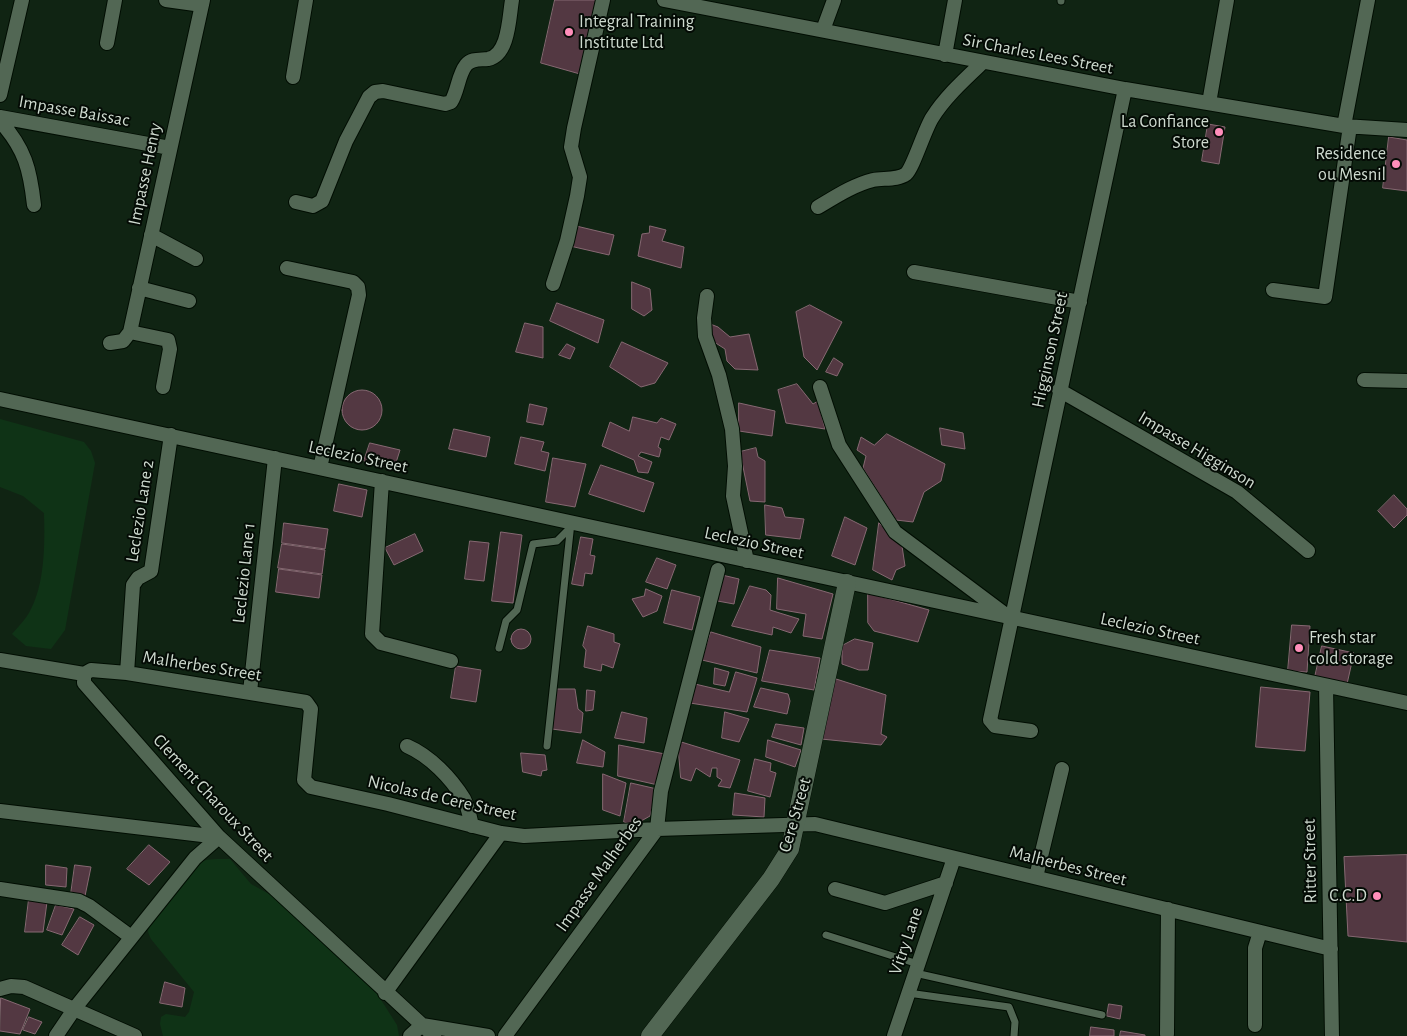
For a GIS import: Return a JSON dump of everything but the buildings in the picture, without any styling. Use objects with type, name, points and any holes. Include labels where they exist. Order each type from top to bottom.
[{"type":"street","name":"Impasse Baissac","points":[[0,95],[22,0]]},
{"type":"street","points":[[106,43],[115,0]]},
{"type":"street","points":[[166,0],[202,3]]},
{"type":"street","points":[[293,77],[306,0]]},
{"type":"street","points":[[296,202],[313,206],[322,201],[346,141],[369,97],[375,92],[446,104],[451,102],[467,64],[473,60],[490,58],[499,52],[505,41],[512,0]]},
{"type":"street","points":[[553,284],[567,241],[577,196],[580,177],[572,147],[574,128],[603,0]]},
{"type":"street","points":[[823,30],[834,0]]},
{"type":"street","points":[[944,55],[955,0]]},
{"type":"street","points":[[1209,103],[1227,0]]},
{"type":"street","points":[[1273,290],[1325,297],[1347,126],[1368,0]]},
{"type":"street","name":"Sir Charles Lees Street","points":[[670,1],[1125,89],[1347,126],[1407,130]]},
{"type":"street","name":"Impasse Henry","points":[[130,332],[202,3]]},
{"type":"street","points":[[818,207],[852,188],[873,180],[902,177],[908,172],[922,135],[933,116],[966,78],[983,62]]},
{"type":"street","name":"Higginson Street","points":[[1031,731],[995,726],[990,720],[1010,618],[1125,89]]},
{"type":"street","name":"Impasse Baissac","points":[[0,117],[170,148]]},
{"type":"street","points":[[0,121],[17,143],[31,171],[34,205]]},
{"type":"street","points":[[152,235],[196,259]]},
{"type":"street","points":[[287,268],[353,282],[358,287],[359,295],[320,468]]},
{"type":"street","points":[[914,272],[1080,302]]},
{"type":"street","points":[[140,288],[188,301]]},
{"type":"street","points":[[707,296],[704,336],[719,376],[732,429],[736,466],[733,496],[747,561]]},
{"type":"street","points":[[110,343],[123,341],[130,332],[168,340],[170,349],[163,387]]},
{"type":"street","points":[[1364,380],[1407,381]]},
{"type":"street","points":[[820,387],[839,445],[895,532],[1010,618]]},
{"type":"street","name":"Impasse Higginson","points":[[1059,390],[1236,492],[1308,551]]},
{"type":"street","name":"Leclezio Street","points":[[0,399],[382,481],[571,525],[1407,703]]},
{"type":"street","name":"Leclezio Lane 2","points":[[127,673],[133,585],[138,578],[151,571],[171,435]]},
{"type":"street","name":"Leclezio Lane 1","points":[[250,692],[275,458]]},
{"type":"street","points":[[382,481],[372,634],[381,643],[451,661]]},
{"type":"street","name":"Impasse Malherbes","points":[[505,1036],[658,829],[661,791],[718,570]]},
{"type":"street","name":"Cere Street","points":[[650,1036],[771,879],[790,849],[847,583]]},
{"type":"street","points":[[0,660],[84,674]]},
{"type":"street","name":"Malherbes Street","points":[[84,674],[91,670],[127,673],[306,702],[311,709]]},
{"type":"street","name":"Clement Charoux Street","points":[[84,674],[84,683],[219,837],[385,993],[434,1036]]},
{"type":"street","name":"Ritter Street","points":[[1326,686],[1332,1036]]},
{"type":"street","name":"Nicolas de Cere Street","points":[[311,709],[304,780],[311,788],[388,804],[501,833],[542,837],[658,829],[796,826]]},
{"type":"street","points":[[407,746],[419,751],[436,765],[464,800],[472,826]]},
{"type":"street","points":[[1036,877],[1062,769]]},
{"type":"street","points":[[0,811],[219,837]]},
{"type":"street","name":"Malherbes Street","points":[[796,826],[815,824],[1331,949]]},
{"type":"street","points":[[385,993],[501,833]]},
{"type":"street","points":[[56,1036],[75,1008],[195,858],[219,837]]},
{"type":"street","name":"Vitry Lane","points":[[894,1036],[954,858]]},
{"type":"street","points":[[835,889],[885,903],[946,883]]},
{"type":"street","points":[[0,889],[79,901],[89,906],[131,937]]},
{"type":"street","points":[[1167,1034],[1168,909]]},
{"type":"street","points":[[1255,1026],[1255,948],[1260,932]]},
{"type":"street","points":[[0,988],[24,987],[135,1036]]},
{"type":"street","points":[[410,1036],[422,1026],[488,1036]]},
{"type":"lane","points":[[499,648],[506,621],[517,610],[533,544],[557,541],[571,525]]},
{"type":"lane","points":[[547,746],[571,525]]},
{"type":"lane","points":[[826,935],[917,968],[1102,1015]]},
{"type":"lane","points":[[908,994],[1009,1007],[1016,1022],[1014,1036]]},
{"type":"green space","points":[[0,419],[84,442],[91,451],[95,463],[65,630],[51,649],[26,646],[12,634],[29,613],[38,590],[43,564],[44,513],[23,496],[0,487]]},
{"type":"green space","points":[[230,859],[251,884],[269,894],[288,897],[369,981],[397,1025],[399,1036],[163,1036],[160,1024],[161,1017],[166,1014],[185,1017],[189,1012],[194,992],[151,939],[148,931],[150,925],[167,895],[190,868],[199,862]]},
{"type":"place","name":"Integral Training Institute Ltd","points":[[569,32]]},
{"type":"place","name":"La Confiance Store","points":[[1219,132]]},
{"type":"place","name":"Residence ou Mesnil","points":[[1396,164]]},
{"type":"place","name":"Fresh star cold storage","points":[[1299,648]]},
{"type":"place","name":"C.C.D","points":[[1377,896]]}]
